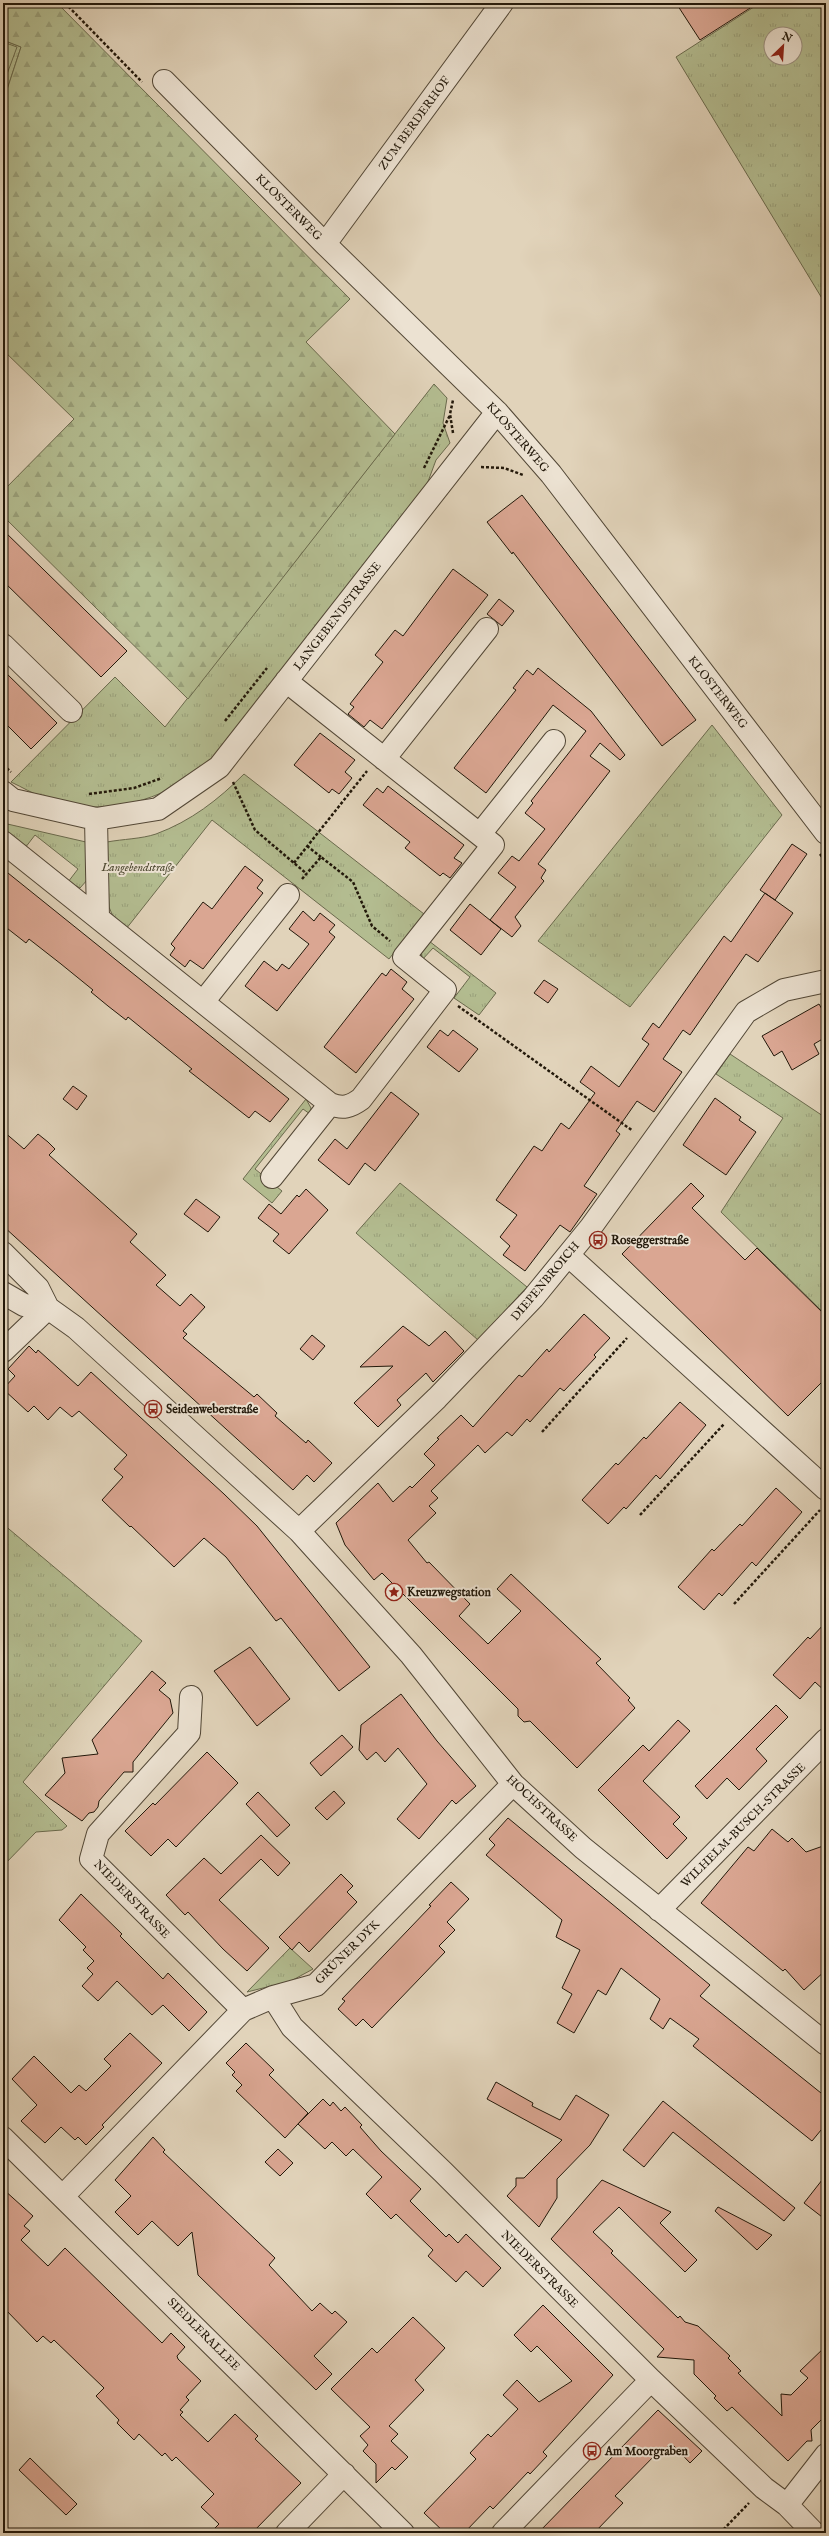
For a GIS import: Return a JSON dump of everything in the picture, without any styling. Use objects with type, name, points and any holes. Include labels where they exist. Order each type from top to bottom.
[{"type":"street","name":"ZUM BERDERHOF","points":[[326,244],[502,3]]},
{"type":"street","name":"KLOSTERWEG","points":[[156,84],[326,244],[497,412],[551,474],[826,833]]},
{"type":"street","name":"LANGEBENDSTRASSE","points":[[3,792],[13,800],[96,819],[158,809],[219,767],[497,412]]},
{"type":"street","points":[[382,757],[487,629]]},
{"type":"street","points":[[3,645],[71,711]]},
{"type":"street","points":[[3,842],[330,1104],[341,1108],[353,1105],[361,1100],[445,990],[404,957],[493,845],[286,681]]},
{"type":"street","points":[[480,834],[554,741]]},
{"type":"street","points":[[96,819],[98,918]]},
{"type":"street","points":[[203,1002],[288,895]]},
{"type":"street","name":"DIEPENBROICH","points":[[299,1531],[486,1348],[569,1256],[746,1012],[784,990],[826,981]]},
{"type":"street","points":[[272,1177],[330,1104]]},
{"type":"street","points":[[3,1254],[38,1288],[48,1308]]},
{"type":"street","points":[[569,1256],[737,1409],[824,1498]]},
{"type":"street","points":[[3,1292],[24,1305],[48,1308]]},
{"type":"street","points":[[3,1351],[48,1308]]},
{"type":"street","name":"HOCHSTRASSE","points":[[48,1308],[76,1328],[299,1531],[411,1655],[513,1784],[583,1848],[826,2044]]},
{"type":"street","name":"NIEDERSTRASSE","points":[[191,1697],[189,1733],[98,1834],[91,1859],[243,2010]]},
{"type":"street","name":"WILHELM-BUSCH-STRASSE","points":[[659,1910],[826,1740]]},
{"type":"street","name":"GRÜNER DYK","points":[[64,2195],[243,2010],[273,1997],[316,1985],[513,1784]]},
{"type":"street","name":"NIEDERSTRASSE","points":[[273,1997],[292,2027],[443,2172],[651,2380],[764,2488],[787,2505],[814,2533]]},
{"type":"street","name":"SIEDLERALLEE","points":[[3,2138],[64,2195],[403,2533]]},
{"type":"street","points":[[503,2533],[651,2380]]},
{"type":"street","points":[[787,2505],[826,2455]]},
{"type":"street","points":[[287,2533],[344,2474]]},
{"type":"path","points":[[65,3],[156,84]]},
{"type":"path","points":[[421,472],[450,414]]},
{"type":"path","points":[[223,724],[268,666]]},
{"type":"path","points":[[294,863],[382,757]]},
{"type":"path","points":[[3,765],[13,773]]},
{"type":"path","points":[[219,767],[236,786],[255,830],[307,874],[321,857]]},
{"type":"path","points":[[83,794],[134,788],[168,776]]},
{"type":"path","points":[[307,846],[353,882],[372,926],[406,954]]},
{"type":"path","points":[[442,993],[650,1143]]},
{"type":"path","points":[[542,1432],[643,1322]]},
{"type":"path","points":[[640,1514],[737,1409]]},
{"type":"path","points":[[734,1604],[824,1498]]},
{"type":"path","points":[[720,2533],[764,2488]]},
{"type":"green space","points":[[3,3],[57,3],[350,299],[306,342],[395,434],[188,699],[3,516],[3,491],[74,419],[3,350],[3,102],[21,47],[3,40]]},
{"type":"green space","points":[[760,3],[826,3],[826,305],[676,57]]},
{"type":"green space","points":[[3,40],[21,47],[3,102]]},
{"type":"green space","points":[[3,42],[17,47],[3,85]]},
{"type":"green space","points":[[434,384],[447,398],[443,423],[450,443],[436,460],[426,487],[222,747],[203,768],[179,784],[161,793],[123,805],[104,807],[84,807],[64,804],[41,796],[11,782],[115,677],[165,727]]},
{"type":"green space","points":[[712,725],[782,815],[630,1007],[538,941]]},
{"type":"green space","name":"Langebendstraße","points":[[244,774],[424,914],[389,959],[212,820],[126,929],[114,919],[109,907],[107,842],[150,836],[169,829],[181,823],[214,801]]},
{"type":"green space","points":[[3,823],[86,842],[88,879],[80,888],[68,882],[78,869],[35,835],[25,848],[3,832]]},
{"type":"green space","points":[[429,941],[496,993],[479,1015],[454,998],[470,977],[433,948],[422,960],[421,951]]},
{"type":"green space","points":[[730,1054],[826,1118],[826,1315],[721,1212],[783,1118],[716,1074]]},
{"type":"green space","points":[[306,1099],[311,1108],[310,1114],[303,1109],[255,1169],[282,1191],[272,1203],[243,1179]]},
{"type":"green space","points":[[400,1183],[527,1287],[478,1340],[356,1233]]},
{"type":"green space","points":[[3,1524],[142,1641],[23,1782],[67,1826],[62,1830],[36,1832],[3,1866]]},
{"type":"green space","points":[[290,1948],[313,1969],[291,1981],[247,1992]]},
{"type":"building","points":[[676,3],[758,3],[700,40]]},
{"type":"building","points":[[522,495],[696,720],[662,746],[513,552],[512,554],[487,522]]},
{"type":"building","points":[[3,530],[127,651],[101,677],[3,581]]},
{"type":"building","points":[[453,569],[488,595],[382,729],[370,720],[364,727],[348,714],[354,707],[350,704],[383,662],[375,655],[395,630],[403,636]]},
{"type":"building","points":[[499,599],[514,611],[502,626],[487,614]]},
{"type":"building","points":[[538,668],[591,711],[625,755],[620,760],[600,743],[590,756],[610,771],[538,864],[546,870],[541,878],[544,881],[515,917],[521,926],[512,937],[490,920],[516,887],[498,873],[512,856],[519,861],[545,829],[525,813],[533,803],[531,801],[586,731],[553,705],[486,793],[454,768],[516,690],[513,688],[527,670],[533,675]]},
{"type":"building","points":[[3,670],[57,723],[31,749],[3,721]]},
{"type":"building","points":[[320,733],[355,760],[345,772],[352,778],[339,794],[332,789],[329,793],[294,765]]},
{"type":"building","points":[[388,786],[464,845],[454,858],[462,863],[450,878],[443,873],[440,876],[405,848],[410,842],[363,805],[377,788],[383,793]]},
{"type":"building","points":[[792,844],[807,854],[775,900],[760,890]]},
{"type":"building","points":[[245,866],[263,880],[257,888],[263,893],[203,969],[190,960],[185,967],[170,955],[175,948],[171,944],[203,902],[212,909]]},
{"type":"building","points":[[3,869],[289,1099],[270,1122],[255,1111],[249,1118],[189,1071],[192,1069],[128,1017],[126,1020],[108,1006],[91,992],[93,990],[61,964],[29,939],[26,943],[3,925]]},
{"type":"building","points":[[765,893],[793,913],[758,962],[746,954],[690,1035],[683,1030],[663,1059],[682,1072],[654,1112],[637,1101],[616,1131],[620,1134],[584,1186],[597,1194],[570,1232],[560,1225],[525,1271],[503,1255],[510,1246],[500,1237],[517,1215],[496,1200],[534,1146],[542,1151],[561,1123],[569,1129],[595,1093],[580,1082],[591,1066],[619,1087],[649,1044],[642,1039],[653,1023],[659,1028],[724,936],[731,942]]},
{"type":"building","points":[[470,904],[501,929],[481,955],[450,930]]},
{"type":"building","points":[[303,911],[314,921],[320,913],[335,925],[329,932],[335,937],[277,1011],[245,986],[264,961],[277,971],[282,964],[289,969],[309,944],[289,929]]},
{"type":"building","points":[[391,969],[407,982],[402,989],[414,999],[356,1073],[324,1047],[382,973],[386,976]]},
{"type":"building","points":[[544,980],[558,989],[548,1003],[534,993]]},
{"type":"building","points":[[819,1004],[826,1016],[826,1037],[814,1044],[819,1054],[792,1070],[782,1051],[774,1056],[762,1036]]},
{"type":"building","points":[[440,1030],[448,1036],[453,1030],[478,1049],[459,1072],[427,1047]]},
{"type":"building","points":[[73,1086],[87,1096],[77,1110],[63,1099]]},
{"type":"building","points":[[391,1092],[419,1114],[375,1171],[365,1163],[349,1185],[318,1160],[335,1139],[347,1149]]},
{"type":"building","points":[[715,1098],[741,1117],[739,1120],[756,1132],[726,1175],[683,1145]]},
{"type":"building","points":[[3,1131],[24,1149],[38,1134],[48,1142],[55,1149],[49,1155],[137,1234],[130,1242],[166,1275],[156,1285],[180,1306],[191,1294],[205,1307],[183,1331],[187,1334],[183,1338],[254,1397],[257,1394],[277,1413],[275,1416],[306,1443],[308,1440],[332,1463],[314,1482],[307,1475],[293,1490],[3,1226],[3,1192],[8,1188],[3,1183]]},
{"type":"building","points":[[691,1183],[704,1196],[692,1208],[745,1260],[757,1248],[826,1316],[826,1378],[788,1416],[622,1254]]},
{"type":"building","points":[[306,1189],[328,1210],[289,1254],[273,1241],[279,1234],[258,1218],[269,1204],[281,1214],[297,1195],[299,1197]]},
{"type":"building","points":[[196,1199],[220,1217],[208,1232],[184,1214]]},
{"type":"building","points":[[584,1314],[610,1338],[594,1355],[596,1357],[564,1391],[560,1388],[530,1422],[527,1419],[512,1436],[507,1432],[485,1453],[478,1445],[431,1491],[438,1498],[429,1506],[436,1513],[408,1540],[427,1563],[429,1562],[470,1604],[459,1616],[488,1644],[521,1611],[497,1589],[511,1574],[601,1659],[596,1663],[630,1698],[628,1700],[635,1708],[577,1768],[530,1721],[524,1722],[518,1716],[518,1709],[382,1573],[374,1580],[345,1545],[336,1523],[378,1483],[393,1502],[410,1486],[412,1488],[435,1465],[424,1454],[439,1439],[437,1438],[461,1415],[473,1427],[519,1375],[522,1377],[547,1349],[549,1352]]},
{"type":"building","points":[[403,1326],[429,1346],[445,1331],[464,1351],[433,1382],[426,1373],[397,1400],[401,1405],[378,1427],[354,1403],[393,1366],[360,1367]]},
{"type":"building","points":[[312,1335],[325,1346],[313,1360],[300,1349]]},
{"type":"building","points":[[29,1346],[36,1353],[38,1350],[78,1386],[91,1372],[224,1494],[257,1526],[370,1667],[339,1691],[281,1618],[276,1621],[226,1557],[204,1538],[174,1567],[131,1526],[130,1527],[102,1500],[123,1477],[114,1469],[127,1455],[79,1411],[72,1417],[60,1407],[48,1420],[34,1406],[28,1412],[3,1389],[15,1376],[8,1369]]},
{"type":"building","points":[[680,1402],[706,1425],[660,1479],[656,1475],[626,1509],[624,1507],[608,1524],[582,1500],[616,1463],[618,1465],[644,1437],[646,1439]]},
{"type":"building","points":[[776,1488],[802,1512],[756,1566],[752,1562],[722,1596],[719,1593],[704,1610],[678,1587],[712,1549],[714,1551],[740,1524],[742,1526]]},
{"type":"building","points":[[826,1622],[826,1692],[815,1682],[800,1699],[773,1675],[808,1637],[810,1639]]},
{"type":"building","points":[[250,1647],[290,1699],[257,1726],[214,1671]]},
{"type":"building","points":[[152,1671],[166,1683],[159,1690],[170,1699],[173,1713],[133,1762],[133,1772],[124,1772],[99,1801],[98,1807],[94,1812],[89,1813],[82,1821],[45,1795],[65,1773],[62,1758],[98,1754],[92,1740]]},
{"type":"building","points":[[401,1694],[437,1741],[476,1786],[456,1804],[452,1800],[419,1839],[397,1819],[427,1784],[398,1748],[385,1762],[376,1752],[367,1760],[359,1750],[361,1725]]},
{"type":"building","points":[[776,1705],[788,1717],[756,1749],[767,1761],[739,1790],[727,1778],[707,1799],[695,1786]]},
{"type":"building","points":[[678,1720],[690,1731],[643,1781],[680,1817],[673,1824],[687,1838],[667,1859],[598,1790],[643,1745],[649,1751]]},
{"type":"building","points":[[342,1735],[353,1747],[321,1776],[310,1763]]},
{"type":"building","points":[[207,1752],[238,1783],[176,1847],[168,1839],[151,1856],[125,1831],[153,1803],[155,1805]]},
{"type":"building","points":[[334,1791],[345,1803],[327,1820],[315,1808]]},
{"type":"building","points":[[258,1792],[290,1825],[277,1837],[246,1804]]},
{"type":"building","points":[[508,1818],[710,1985],[700,1996],[826,2097],[826,2124],[812,2141],[693,2046],[699,2039],[670,2018],[663,2029],[650,2019],[660,1999],[621,1968],[606,1995],[598,1990],[574,2033],[557,2023],[572,1994],[562,1988],[580,1950],[556,1937],[562,1920],[486,1855],[495,1845],[489,1839]]},
{"type":"building","points":[[772,1829],[788,1842],[792,1838],[806,1852],[826,1845],[826,1970],[804,1990],[785,1969],[783,1971],[701,1903],[748,1847],[754,1851]]},
{"type":"building","points":[[261,1835],[290,1863],[278,1876],[261,1859],[219,1900],[269,1948],[247,1971],[223,1949],[188,1912],[185,1915],[166,1895],[204,1858],[221,1874]]},
{"type":"building","points":[[341,1874],[353,1886],[347,1892],[357,1902],[309,1952],[299,1942],[292,1950],[279,1937]]},
{"type":"building","points":[[451,1882],[469,1899],[447,1922],[455,1930],[439,1946],[445,1952],[372,2028],[363,2019],[356,2026],[338,2009],[345,2001],[342,1999],[431,1906],[429,1905]]},
{"type":"building","points":[[81,1894],[122,1934],[120,1936],[163,1979],[168,1973],[207,2012],[189,2031],[163,2005],[152,2015],[117,1981],[98,2001],[82,1986],[93,1974],[87,1968],[94,1961],[83,1950],[86,1947],[59,1920]]},
{"type":"building","points":[[130,2033],[162,2063],[102,2125],[104,2127],[86,2145],[78,2137],[75,2140],[61,2127],[45,2143],[21,2121],[37,2105],[12,2079],[34,2056],[71,2093],[79,2085],[86,2091],[111,2066],[104,2059]]},
{"type":"building","points":[[246,2043],[274,2070],[269,2075],[308,2113],[285,2138],[236,2091],[242,2085],[232,2075],[235,2072],[226,2063]]},
{"type":"building","points":[[496,2082],[533,2103],[532,2106],[560,2120],[576,2095],[609,2115],[590,2145],[557,2179],[557,2198],[539,2227],[507,2196],[516,2186],[516,2178],[524,2178],[562,2140],[487,2099]]},
{"type":"building","points":[[323,2099],[330,2106],[333,2102],[341,2111],[345,2107],[362,2125],[360,2127],[381,2151],[421,2189],[410,2201],[446,2237],[449,2234],[458,2243],[466,2234],[501,2268],[483,2287],[466,2271],[456,2282],[428,2256],[433,2250],[396,2214],[391,2219],[366,2194],[382,2177],[353,2149],[346,2156],[332,2142],[325,2149],[298,2124]]},
{"type":"building","points":[[663,2101],[795,2208],[784,2221],[673,2132],[644,2167],[623,2150]]},
{"type":"building","points":[[153,2137],[165,2150],[163,2152],[275,2258],[269,2265],[312,2311],[320,2303],[332,2314],[335,2311],[347,2322],[314,2356],[332,2374],[316,2390],[198,2275],[192,2232],[178,2246],[152,2221],[138,2235],[115,2212],[131,2196],[115,2180]]},
{"type":"building","points":[[278,2149],[293,2163],[280,2176],[265,2162]]},
{"type":"building","points":[[826,2175],[826,2220],[804,2203]]},
{"type":"building","points":[[602,2180],[671,2212],[660,2223],[697,2260],[685,2272],[619,2207],[593,2232],[613,2251],[611,2253],[678,2318],[680,2316],[685,2322],[698,2326],[730,2356],[728,2358],[741,2371],[738,2373],[782,2416],[781,2394],[791,2395],[808,2378],[800,2371],[826,2346],[826,2415],[811,2430],[812,2441],[807,2441],[788,2461],[732,2407],[727,2411],[714,2398],[716,2396],[694,2374],[694,2360],[657,2357],[664,2349],[551,2239]]},
{"type":"building","points":[[3,2189],[33,2216],[24,2226],[30,2231],[21,2240],[48,2266],[65,2248],[162,2343],[171,2333],[185,2347],[177,2356],[178,2359],[201,2381],[186,2397],[189,2400],[180,2410],[183,2412],[180,2415],[208,2442],[235,2414],[258,2436],[255,2439],[301,2483],[252,2533],[210,2533],[219,2524],[201,2507],[214,2494],[176,2457],[172,2461],[165,2453],[162,2456],[139,2434],[134,2440],[117,2423],[119,2420],[96,2396],[104,2388],[54,2340],[51,2343],[43,2336],[37,2342],[3,2307]]},
{"type":"building","points":[[718,2207],[772,2235],[757,2250],[715,2211]]},
{"type":"building","points":[[543,2305],[613,2375],[543,2452],[547,2456],[530,2474],[528,2472],[493,2509],[490,2506],[464,2533],[445,2533],[424,2513],[476,2459],[470,2453],[488,2434],[491,2437],[518,2409],[503,2395],[517,2380],[539,2402],[572,2381],[537,2346],[531,2352],[514,2335]]},
{"type":"building","points":[[413,2317],[445,2348],[415,2380],[424,2390],[389,2426],[398,2434],[391,2441],[408,2457],[395,2470],[392,2467],[376,2483],[376,2464],[363,2451],[368,2445],[360,2436],[370,2427],[331,2389],[372,2348],[377,2353]]},
{"type":"building","points":[[658,2410],[702,2451],[690,2463],[671,2443],[661,2453],[659,2451],[615,2496],[623,2503],[594,2533],[538,2533]]},
{"type":"building","points":[[30,2458],[77,2504],[66,2515],[19,2470]]},
{"type":"place","name":"Roseggerstraße","points":[[598,1240]]},
{"type":"place","name":"Seidenweberstraße","points":[[153,1409]]},
{"type":"place","name":"Kreuzwegstation","points":[[394,1592]]},
{"type":"place","name":"Am Moorgraben","points":[[592,2451]]}]
